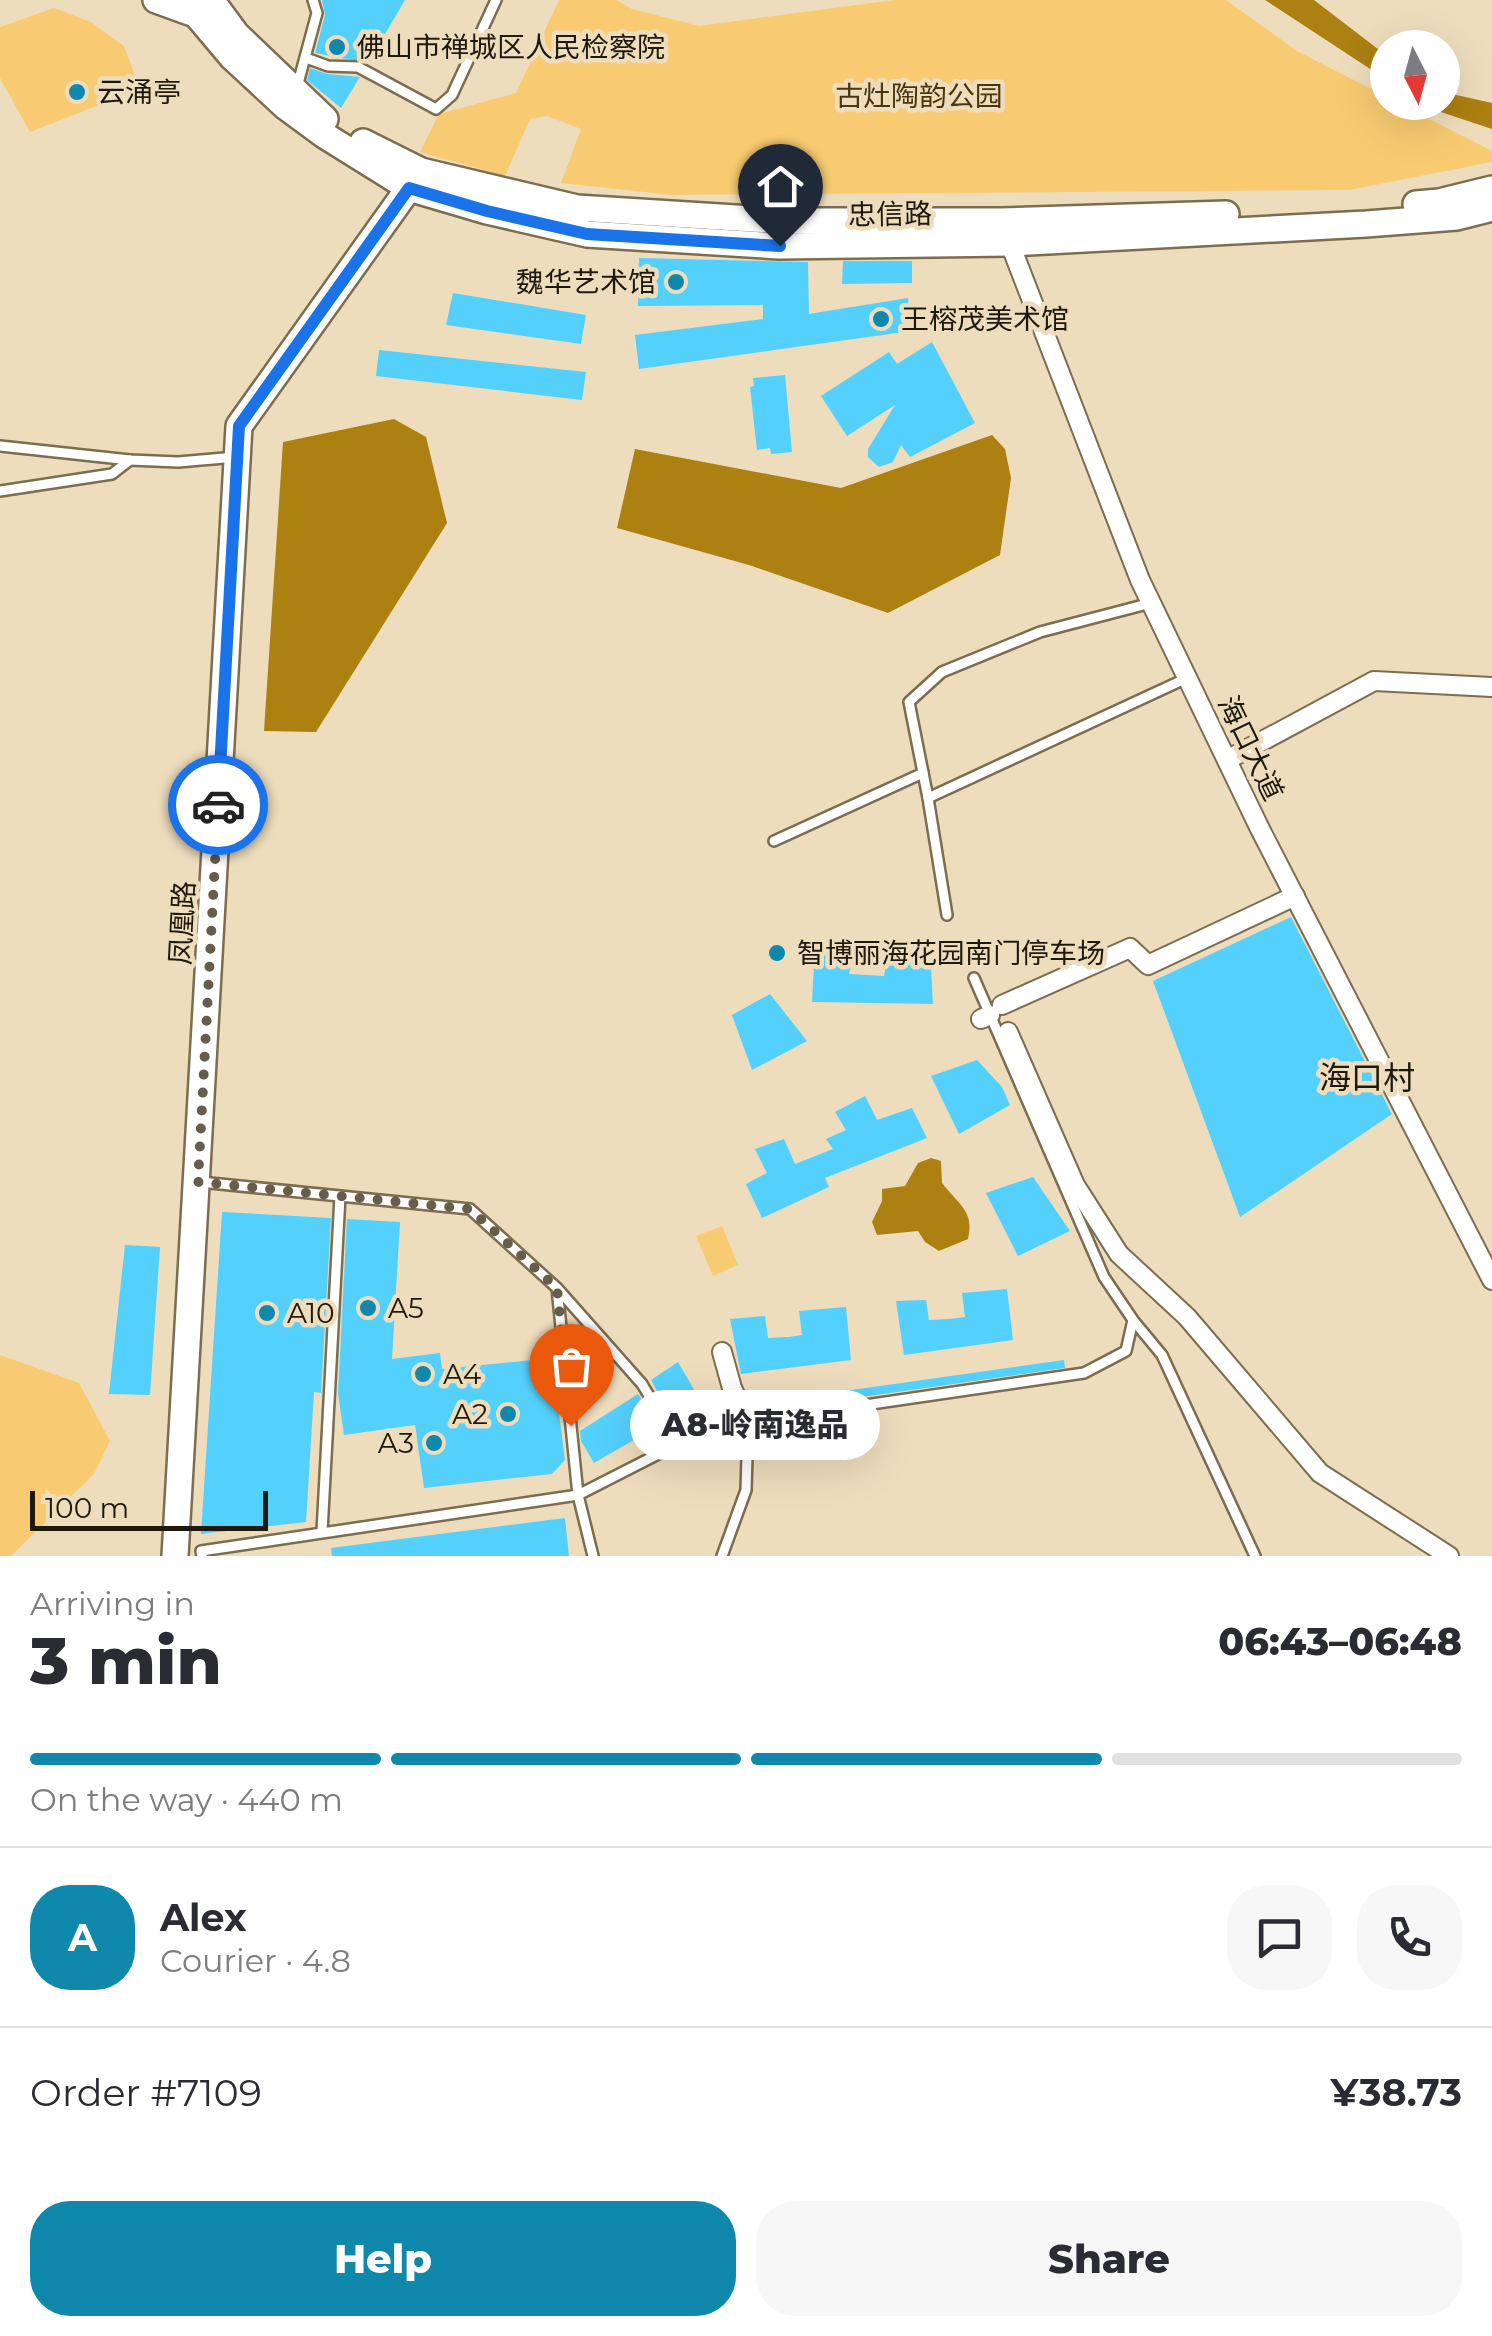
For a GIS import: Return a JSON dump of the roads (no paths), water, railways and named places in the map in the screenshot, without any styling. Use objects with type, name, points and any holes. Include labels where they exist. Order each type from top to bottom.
[{"type":"main road","points":[[156,0],[195,4]]},
{"type":"main road","name":"忠信路","points":[[195,4],[236,34],[291,99]]},
{"type":"main road","name":"忠信路","points":[[195,4],[232,57],[415,180],[487,211],[587,234],[780,246],[1335,211],[1440,202],[1492,189]]},
{"type":"main road","name":"忠信路","points":[[415,180],[576,208],[1006,232],[1366,224],[1458,217],[1492,208]]},
{"type":"main road","name":"凤凰路","points":[[175,1556],[239,426],[415,180]]},
{"type":"street","name":"海口大道","points":[[1006,232],[1151,603],[1295,896],[1492,1280]]},
{"type":"street","points":[[1227,760],[1374,681],[1492,686]]},
{"type":"street","points":[[991,1013],[1130,948],[1148,965],[1295,896]]},
{"type":"street","points":[[1008,1032],[1075,1185],[1119,1254],[1187,1317],[1320,1473],[1449,1556]]},
{"type":"street","points":[[722,1352],[732,1388],[748,1422]]},
{"type":"lane","points":[[291,99],[317,13],[313,0]]},
{"type":"lane","points":[[306,58],[328,66],[358,67],[436,109],[452,95],[496,0]]},
{"type":"lane","points":[[0,446],[130,460],[238,458]]},
{"type":"lane","points":[[0,491],[112,474],[130,460]]},
{"type":"lane","points":[[948,915],[908,702],[942,672],[1040,632],[1151,603]]},
{"type":"lane","points":[[928,798],[1187,678]]},
{"type":"lane","points":[[774,841],[923,773]]},
{"type":"lane","points":[[974,978],[1104,1276],[1162,1356],[1254,1556]]},
{"type":"lane","points":[[198,1182],[470,1209],[557,1288],[642,1384],[678,1444],[578,1495],[201,1551],[202,1556]]},
{"type":"lane","points":[[322,1532],[340,1196]]},
{"type":"lane","points":[[557,1288],[578,1495],[592,1556]]},
{"type":"lane","points":[[722,1556],[746,1490],[748,1422],[1084,1374],[1126,1351],[1133,1320]]},
{"type":"place","name":"佛山市禅城区人民检察院","points":[[337,47]]},
{"type":"place","name":"云涌亭","points":[[77,92]]},
{"type":"place","name":"魏华艺术馆","points":[[676,282]]},
{"type":"place","name":"王榕茂美术馆","points":[[881,319]]},
{"type":"place","name":"智博丽海花园南门停车场","points":[[777,953]]},
{"type":"place","name":"A5","points":[[368,1308]]},
{"type":"place","name":"A10","points":[[267,1313]]},
{"type":"place","name":"A4","points":[[423,1374]]},
{"type":"place","name":"A2","points":[[508,1414]]},
{"type":"place","name":"A8-岭南逸品","points":[[571,1426]]},
{"type":"place","name":"A3","points":[[434,1443]]},
{"type":"district","name":"海口村","points":[[1367,1078]]},
{"type":"park label","name":"古灶陶韵公园","points":[[919,96]]}]
